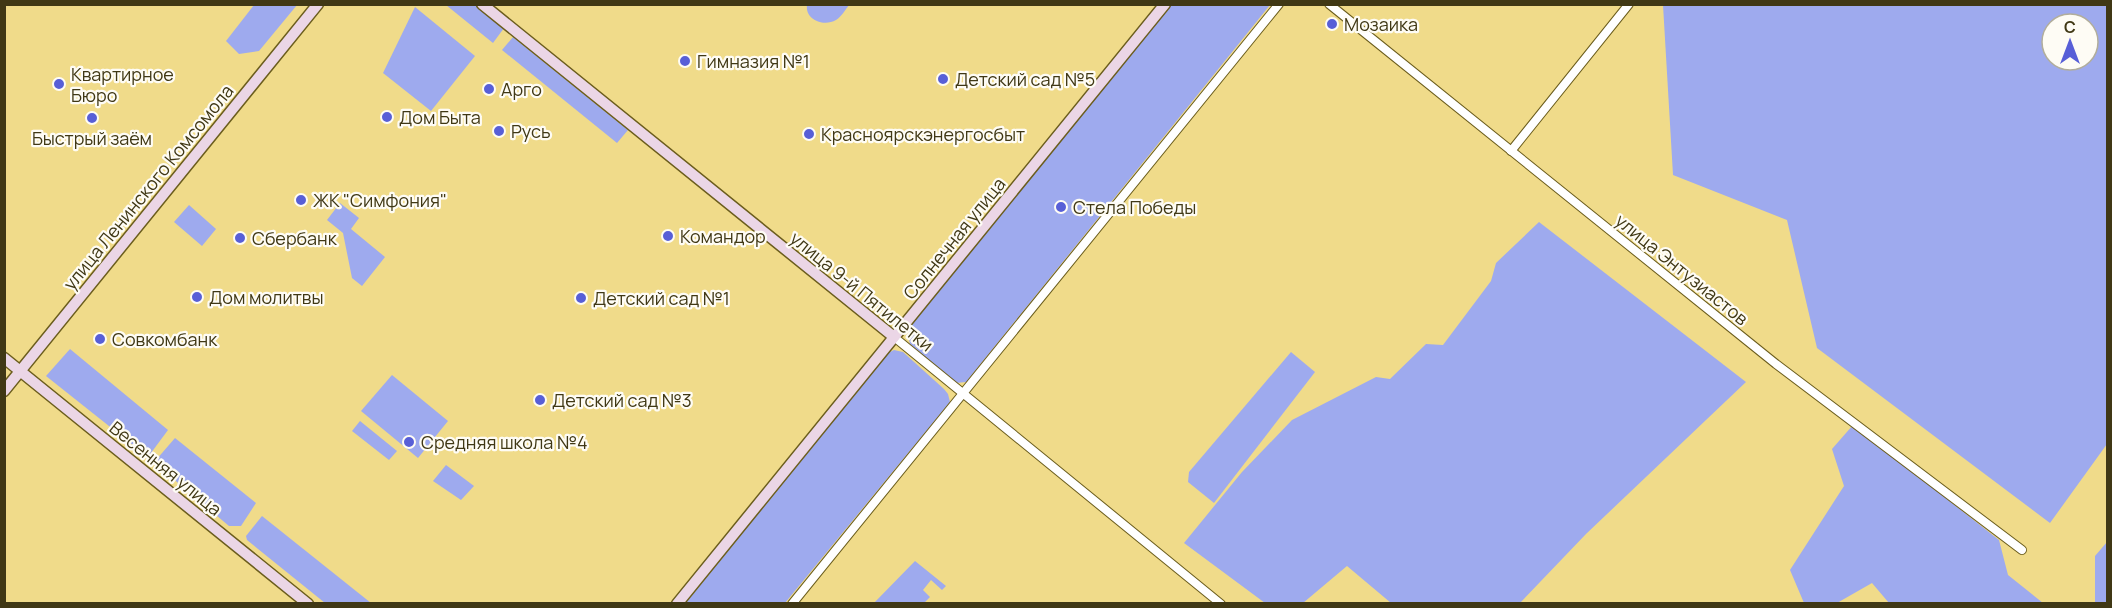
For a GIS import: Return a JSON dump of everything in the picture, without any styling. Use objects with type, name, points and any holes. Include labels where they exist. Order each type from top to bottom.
[{"type":"street","name":"улица Ленинского Комсомола","points":[[4,391],[318,4]]},
{"type":"street","name":"улица 9-й Пятилетки","points":[[482,4],[894,337],[1211,600],[1221,603]]},
{"type":"street","name":"Солнечная улица","points":[[677,603],[1165,4]]},
{"type":"street","points":[[792,603],[1279,4]]},
{"type":"street","name":"улица Энтузиастов","points":[[1329,4],[1776,364],[2022,550]]},
{"type":"street","points":[[1511,151],[1629,4]]},
{"type":"street","name":"Весенняя улица","points":[[4,358],[308,603]]},
{"type":"shaded area","points":[[807,4],[849,5],[838,19],[826,23],[816,21],[809,15]]},
{"type":"shaded area","points":[[254,5],[297,5],[259,51],[239,54],[226,41]]},
{"type":"shaded area","points":[[446,5],[475,5],[504,28],[493,43]]},
{"type":"shaded area","points":[[1170,5],[1270,5],[966,382],[956,383],[910,344],[908,335],[910,327]]},
{"type":"shaded area","points":[[1663,5],[2107,5],[2107,444],[2050,523],[1817,348],[1787,220],[1673,175]]},
{"type":"shaded area","points":[[415,7],[475,56],[431,111],[383,73]]},
{"type":"shaded area","points":[[513,37],[628,130],[617,143],[502,50]]},
{"type":"shaded area","points":[[340,203],[359,218],[351,229],[385,257],[362,286],[352,278],[343,233],[327,220]]},
{"type":"shaded area","points":[[189,205],[216,229],[202,246],[174,222]]},
{"type":"shaded area","points":[[1539,222],[1746,382],[1586,534],[1520,603],[1391,603],[1347,566],[1303,603],[1265,603],[1184,543],[1242,472],[1292,420],[1376,377],[1390,379],[1426,344],[1443,345],[1491,281],[1496,263]]},
{"type":"shaded area","points":[[70,349],[168,430],[148,457],[46,376]]},
{"type":"shaded area","points":[[894,350],[903,352],[944,389],[950,402],[785,603],[685,604],[888,353]]},
{"type":"shaded area","points":[[1291,352],[1315,372],[1214,503],[1188,482],[1189,472]]},
{"type":"shaded area","points":[[392,375],[448,421],[418,458],[361,411]]},
{"type":"shaded area","points":[[360,421],[397,451],[389,460],[352,431]]},
{"type":"shaded area","points":[[1853,425],[1999,540],[2008,575],[2043,603],[1889,603],[1872,583],[1837,603],[1804,603],[1790,570],[1844,486],[1832,449]]},
{"type":"shaded area","points":[[175,438],[256,503],[241,526],[229,526],[158,466],[156,460]]},
{"type":"shaded area","points":[[446,465],[474,486],[461,500],[433,481]]},
{"type":"shaded area","points":[[262,516],[371,603],[325,603],[247,540],[246,536]]},
{"type":"shaded area","points":[[2107,542],[2107,603],[2095,603],[2095,556]]},
{"type":"shaded area","points":[[915,561],[946,586],[942,590],[931,580],[923,590],[930,597],[924,603],[874,603]]},
{"type":"place","name":"Мозаика","points":[[1332,24]]},
{"type":"place","name":"Гимназия №1","points":[[685,61]]},
{"type":"place","name":"Детский сад №5","points":[[943,79]]},
{"type":"place","name":"Квартирное Бюро","points":[[59,84]]},
{"type":"place","name":"Арго","points":[[489,89]]},
{"type":"place","name":"Дом Быта","points":[[387,117]]},
{"type":"place","name":"Быстрый заём","points":[[92,118]]},
{"type":"place","name":"Русь","points":[[499,131]]},
{"type":"place","name":"Красноярскэнергосбыт","points":[[809,134]]},
{"type":"place","name":"ЖК \"Симфония\"","points":[[301,200]]},
{"type":"place","name":"Стела Победы","points":[[1061,207]]},
{"type":"place","name":"Командор","points":[[668,236]]},
{"type":"place","name":"Сбербанк","points":[[240,238]]},
{"type":"place","name":"Дом молитвы","points":[[197,297]]},
{"type":"place","name":"Детский сад №1","points":[[581,298]]},
{"type":"place","name":"Совкомбанк","points":[[100,339]]},
{"type":"place","name":"Детский сад №3","points":[[540,400]]},
{"type":"place","name":"Средняя школа №4","points":[[409,442]]}]
